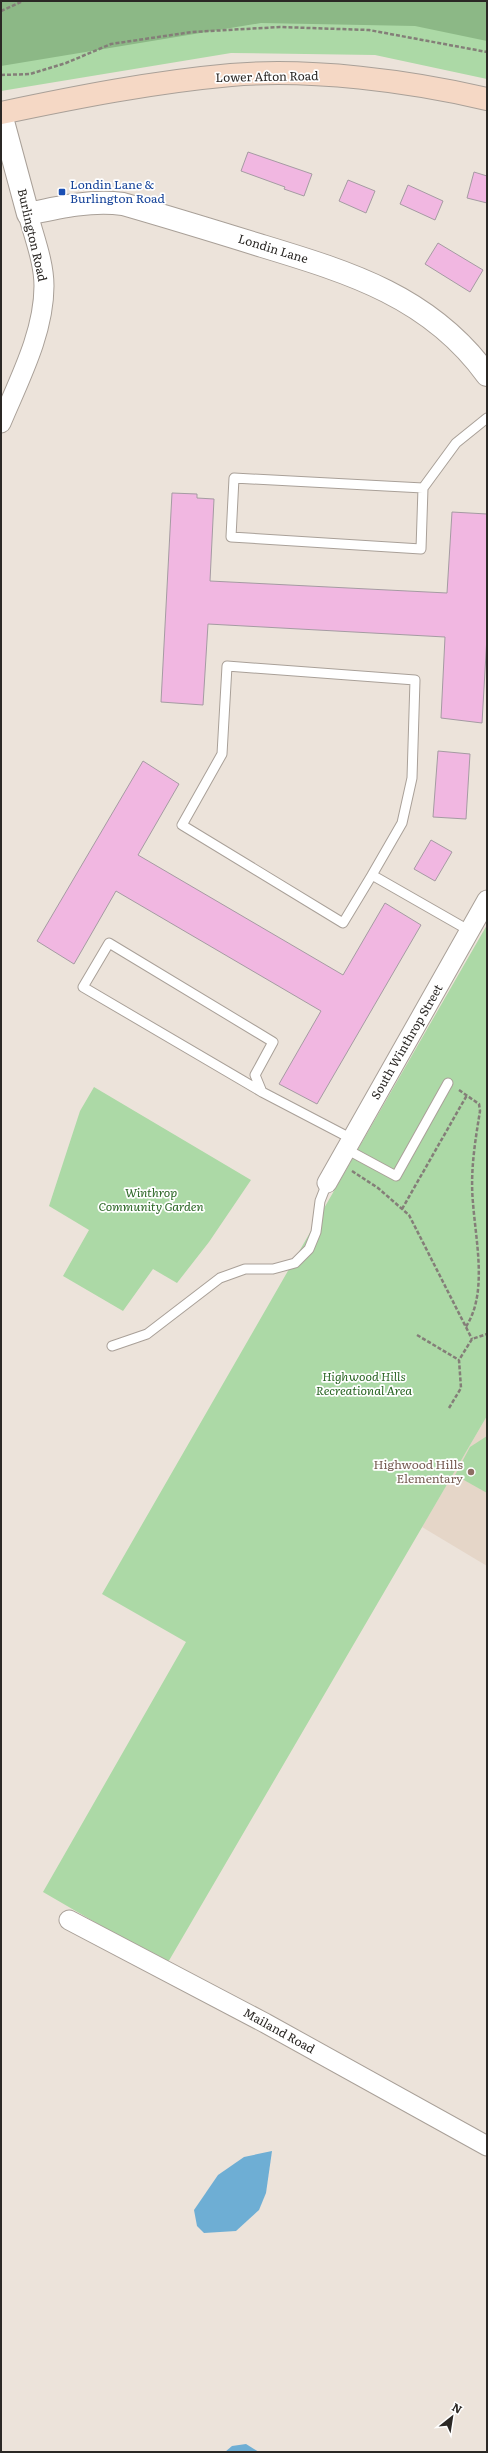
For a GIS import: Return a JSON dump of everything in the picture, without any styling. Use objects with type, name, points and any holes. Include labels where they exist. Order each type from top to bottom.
[{"type":"main road","name":"Lower Afton Road","points":[[1,114],[107,91],[232,75],[302,75],[369,80],[428,87],[487,99]]},
{"type":"street","name":"Burlington Road","points":[[1,114],[40,261],[44,284],[43,301],[30,353],[1,423]]},
{"type":"street","name":"Londin Lane","points":[[28,214],[76,204],[101,201],[123,204],[334,268],[368,281],[397,296],[428,316],[459,343],[487,375]]},
{"type":"street","name":"South Winthrop Street","points":[[327,1183],[487,900]]},
{"type":"street","name":"Mailand Road","points":[[68,1920],[265,2023],[487,2146]]},
{"type":"lane","points":[[424,488],[234,478],[231,537],[422,549],[424,488],[456,443],[487,418]]},
{"type":"lane","points":[[227,666],[415,680],[412,778],[402,823],[372,875],[343,923],[182,825],[222,754],[227,666]]},
{"type":"lane","points":[[372,875],[470,931]]},
{"type":"lane","points":[[262,1092],[255,1075],[273,1042],[109,944],[83,987],[262,1092],[346,1150],[396,1176],[448,1083]]},
{"type":"lane","points":[[112,1346],[147,1334],[220,1278],[245,1269],[273,1269],[295,1263],[309,1249],[316,1232],[320,1201],[327,1183]]},
{"type":"path","points":[[1,11],[23,1]]},
{"type":"path","points":[[1,75],[30,74],[66,63],[112,44],[192,32],[280,27],[369,30],[487,52]]},
{"type":"path","points":[[448,1083],[479,1104],[480,1111],[472,1169],[473,1203],[484,1270]]},
{"type":"path","points":[[402,1209],[467,1095]]},
{"type":"path","points":[[346,1150],[378,1188],[409,1215],[431,1256],[465,1328],[472,1339]]},
{"type":"path","points":[[465,1328],[479,1307]]},
{"type":"path","points":[[449,1408],[461,1388],[459,1360],[472,1339],[487,1334]]},
{"type":"path","points":[[417,1335],[459,1360]]},
{"type":"shaded area","name":"Highwood Hills Elementary","points":[[487,1416],[487,1566],[422,1527]]},
{"type":"green space","points":[[1,1],[487,1],[487,79],[375,55],[231,53],[1,91]]},
{"type":"green space","points":[[1,1],[487,1],[487,41],[415,26],[261,23],[1,66]]},
{"type":"green space","name":"Highwood Hills Recreational Area","points":[[487,925],[487,1416],[167,1964],[43,1892],[186,1642],[102,1594]]},
{"type":"green space","name":"Winthrop Community Garden","points":[[94,1087],[251,1180],[209,1242],[177,1283],[153,1269],[123,1311],[63,1276],[89,1230],[49,1206],[80,1111]]},
{"type":"green space","points":[[487,1436],[487,1493],[455,1475],[470,1447]]},
{"type":"water","points":[[272,2151],[266,2193],[259,2210],[236,2231],[204,2233],[197,2226],[194,2210],[218,2175],[244,2157]]},
{"type":"water","points":[[246,2444],[259,2452],[225,2452],[232,2446]]},
{"type":"building","points":[[248,152],[312,174],[304,196],[284,189],[285,187],[241,171]]},
{"type":"building","points":[[474,172],[487,176],[487,203],[467,198]]},
{"type":"building","points":[[348,180],[375,191],[366,213],[339,201]]},
{"type":"building","points":[[408,185],[443,201],[435,220],[400,204]]},
{"type":"building","points":[[438,243],[483,270],[470,292],[425,264]]},
{"type":"building","points":[[172,493],[197,494],[197,498],[214,499],[210,581],[447,593],[452,512],[487,514],[487,636],[482,723],[441,718],[445,637],[208,624],[203,705],[161,702]]},
{"type":"building","points":[[438,751],[470,754],[466,819],[433,817]]},
{"type":"building","points":[[143,761],[179,784],[138,855],[343,975],[385,903],[421,925],[317,1104],[279,1084],[321,1011],[116,891],[74,964],[37,941]]},
{"type":"building","points":[[431,840],[452,852],[435,881],[414,869]]},
{"type":"place","name":"Londin Lane & Burlington Road","points":[[62,192]]},
{"type":"place","name":"Highwood Hills Elementary","points":[[471,1472]]}]
